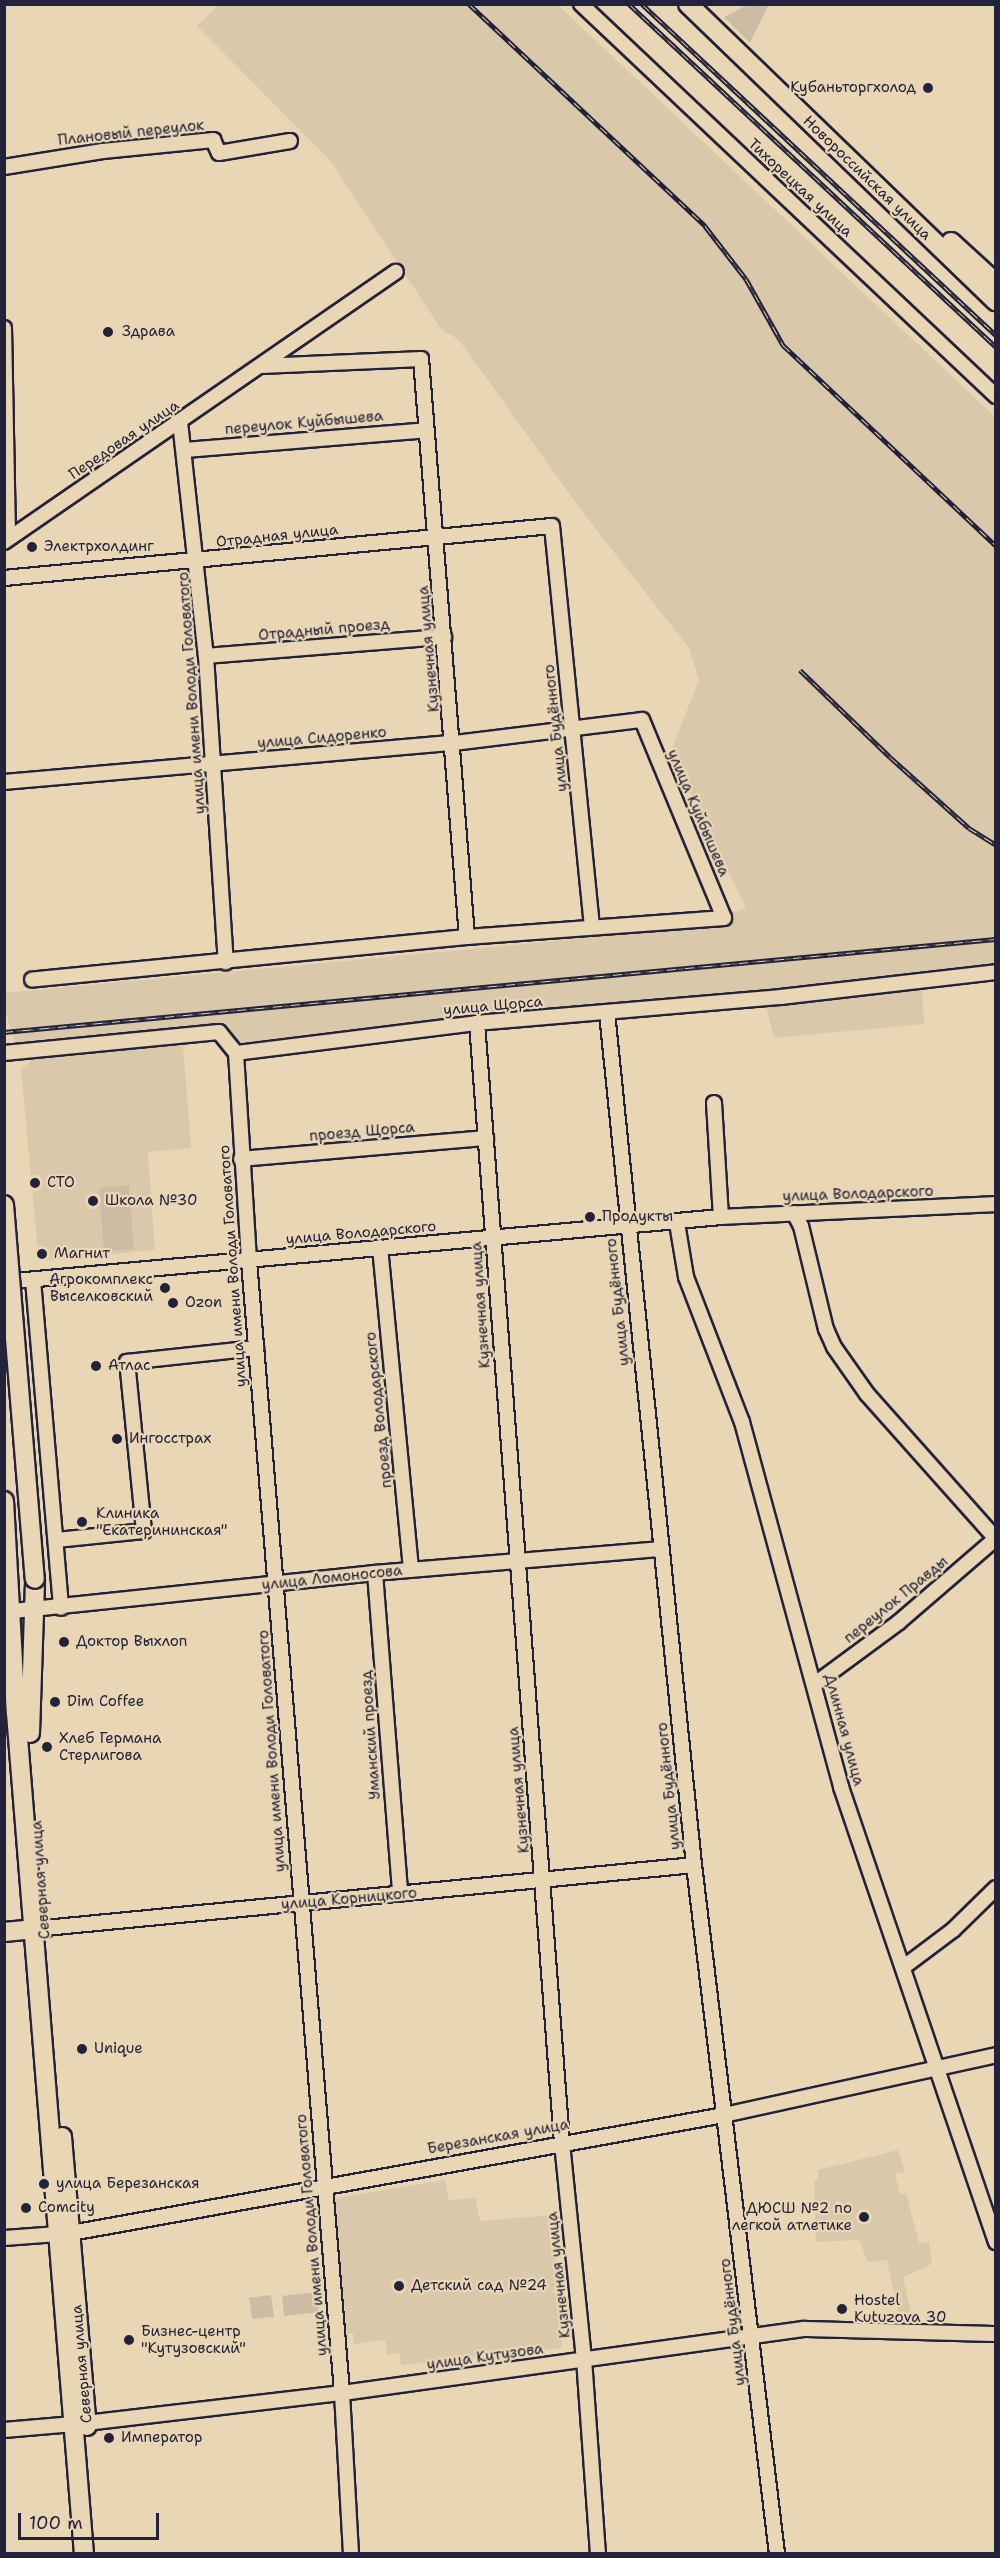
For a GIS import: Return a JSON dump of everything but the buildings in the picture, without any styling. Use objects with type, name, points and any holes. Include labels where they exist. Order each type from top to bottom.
[{"type":"main road","name":"Новороссийская улица","points":[[688,4],[996,301]]},
{"type":"main road","name":"Новороссийская улица","points":[[705,4],[996,283]]},
{"type":"main road","name":"Северная улица","points":[[4,1206],[35,1579],[28,1712],[39,1928]]},
{"type":"main road","name":"Северная улица","points":[[4,1502],[11,1581],[9,1612],[16,1713],[39,1928],[80,2423],[96,2553]]},
{"type":"main road","name":"улица Корницкого","points":[[4,1932],[39,1928]]},
{"type":"main road","name":"Северная улица","points":[[80,2423],[84,2553]]},
{"type":"street","name":"Тихорецкая улица","points":[[581,4],[996,396]]},
{"type":"street","name":"Плановый переулок","points":[[4,167],[103,151],[213,140],[219,153],[290,141]]},
{"type":"street","name":"Передовая улица","points":[[6,540],[396,272]]},
{"type":"street","points":[[4,328],[6,540]]},
{"type":"street","name":"Кузнечная улица","points":[[262,366],[421,359],[454,743],[467,937]]},
{"type":"street","name":"улица имени Володи Головатого","points":[[180,422],[198,561],[226,962]]},
{"type":"street","name":"переулок Куйбышева","points":[[185,450],[426,430]]},
{"type":"street","name":"Отрадная улица","points":[[4,578],[552,526]]},
{"type":"street","name":"улица Будённого","points":[[552,526],[592,927]]},
{"type":"street","name":"Отрадный проезд","points":[[206,656],[444,637]]},
{"type":"street","name":"улица Сидоренко","points":[[4,782],[454,743],[642,720]]},
{"type":"street","name":"улица Куйбышева","points":[[592,927],[724,918],[642,720]]},
{"type":"street","points":[[32,980],[467,937],[592,927]]},
{"type":"street","name":"улица Щорса","points":[[236,1053],[477,1023],[607,1013],[996,972]]},
{"type":"street","name":"улица Будённого","points":[[607,1013],[626,1228],[694,1865],[777,2553]]},
{"type":"street","name":"Кузнечная улица","points":[[477,1023],[562,2143],[584,2359],[598,2553]]},
{"type":"street","points":[[4,1053],[219,1032],[236,1053]]},
{"type":"street","name":"улица имени Володи Головатого","points":[[236,1053],[249,1261],[342,2393],[351,2553]]},
{"type":"street","points":[[714,1103],[721,1217]]},
{"type":"street","name":"проезд Щорса","points":[[241,1159],[486,1138]]},
{"type":"street","name":"улица Володарского","points":[[4,1282],[380,1247],[626,1228],[721,1217],[996,1204]]},
{"type":"street","points":[[794,1213],[801,1226],[825,1329],[834,1347],[867,1394],[995,1539]]},
{"type":"street","name":"Длинная улица","points":[[677,1223],[686,1277],[742,1422],[844,1797],[905,1966],[996,2242]]},
{"type":"street","name":"проезд Володарского","points":[[380,1247],[411,1570]]},
{"type":"street","points":[[33,1280],[61,1608]]},
{"type":"street","points":[[56,1540],[144,1531],[127,1362],[256,1347]]},
{"type":"street","name":"переулок Правды","points":[[815,1684],[899,1622],[995,1539]]},
{"type":"street","name":"улица Ломоносова","points":[[9,1612],[375,1573],[661,1549]]},
{"type":"street","name":"Уманский проезд","points":[[375,1573],[400,1894]]},
{"type":"street","name":"улица Корницкого","points":[[39,1928],[694,1865]]},
{"type":"street","points":[[905,1966],[953,1930],[996,1888]]},
{"type":"street","name":"Березанская улица","points":[[4,2238],[64,2234],[324,2185],[723,2115],[996,2055]]},
{"type":"street","name":"улица Кутузова","points":[[4,2430],[342,2393],[804,2329],[996,2334]]},
{"type":"shaded area","points":[[218,5],[558,5],[995,417],[995,967],[921,976],[924,1024],[774,1038],[765,1002],[239,1055],[219,1024],[15,1042],[5,1010],[4,993],[587,938],[589,924],[736,912],[746,908],[671,751],[699,680],[689,648],[584,514],[459,340],[441,329],[330,160],[197,26]]},
{"type":"shaded area","points":[[747,5],[768,6],[750,43],[724,17]]},
{"type":"shaded area","name":"Школа №30","points":[[183,1045],[191,1148],[148,1152],[155,1250],[39,1261],[21,1070],[33,1059]]},
{"type":"shaded area","points":[[129,1185],[134,1249],[104,1251],[99,1188]]},
{"type":"shaded area","name":"ДЮСШ №2 по легкой атлетике","points":[[898,2150],[905,2172],[895,2174],[900,2194],[906,2193],[919,2243],[929,2242],[932,2264],[903,2277],[914,2325],[901,2325],[887,2260],[868,2262],[859,2240],[816,2242],[814,2181],[818,2179],[818,2170]]},
{"type":"shaded area","name":"Детский сад №24","points":[[445,2180],[449,2201],[475,2197],[480,2221],[552,2215],[562,2348],[401,2365],[400,2353],[387,2355],[385,2340],[354,2344],[353,2333],[347,2334],[335,2198]]},
{"type":"shaded area","points":[[317,2292],[319,2312],[284,2316],[282,2296]]},
{"type":"shaded area","points":[[271,2295],[274,2317],[252,2319],[249,2298]]},
{"type":"railway","points":[[469,4],[705,226],[746,279],[783,345],[996,546]]},
{"type":"railway","points":[[629,4],[996,347]]},
{"type":"railway","points":[[642,4],[996,335]]},
{"type":"railway","points":[[800,670],[890,757],[969,828],[996,845]]},
{"type":"railway","points":[[4,1032],[996,939]]},
{"type":"place","name":"Кубаньторгхолод","points":[[928,88]]},
{"type":"place","name":"Здрава","points":[[108,332]]},
{"type":"place","name":"Электрхолдинг","points":[[32,547]]},
{"type":"place","name":"СТО","points":[[35,1183]]},
{"type":"place","name":"Школа №30","points":[[93,1201]]},
{"type":"place","name":"Продукты","points":[[590,1217]]},
{"type":"place","name":"Магнит","points":[[42,1254]]},
{"type":"place","name":"Агрокомплекс Выселковский","points":[[165,1288]]},
{"type":"place","name":"Ozon","points":[[173,1303]]},
{"type":"place","name":"Атлас","points":[[96,1366]]},
{"type":"place","name":"Ингосстрах","points":[[117,1439]]},
{"type":"place","name":"Клиника \"Екатерининская\"","points":[[82,1522]]},
{"type":"place","name":"Доктор Выхлоп","points":[[64,1642]]},
{"type":"place","name":"Dim Coffee","points":[[55,1702]]},
{"type":"place","name":"Хлеб Германа Стерлигова","points":[[47,1747]]},
{"type":"place","name":"Unique","points":[[82,2049]]},
{"type":"place","name":"улица Березанская","points":[[44,2184]]},
{"type":"place","name":"Comcity","points":[[26,2208]]},
{"type":"place","name":"ДЮСШ №2 по легкой атлетике","points":[[864,2217]]},
{"type":"place","name":"Детский сад №24","points":[[399,2286]]},
{"type":"place","name":"Hostel Kutuzova 30","points":[[842,2309]]},
{"type":"place","name":"Бизнес-центр \"Кутузовский\"","points":[[129,2340]]},
{"type":"place","name":"Император","points":[[109,2438]]}]
